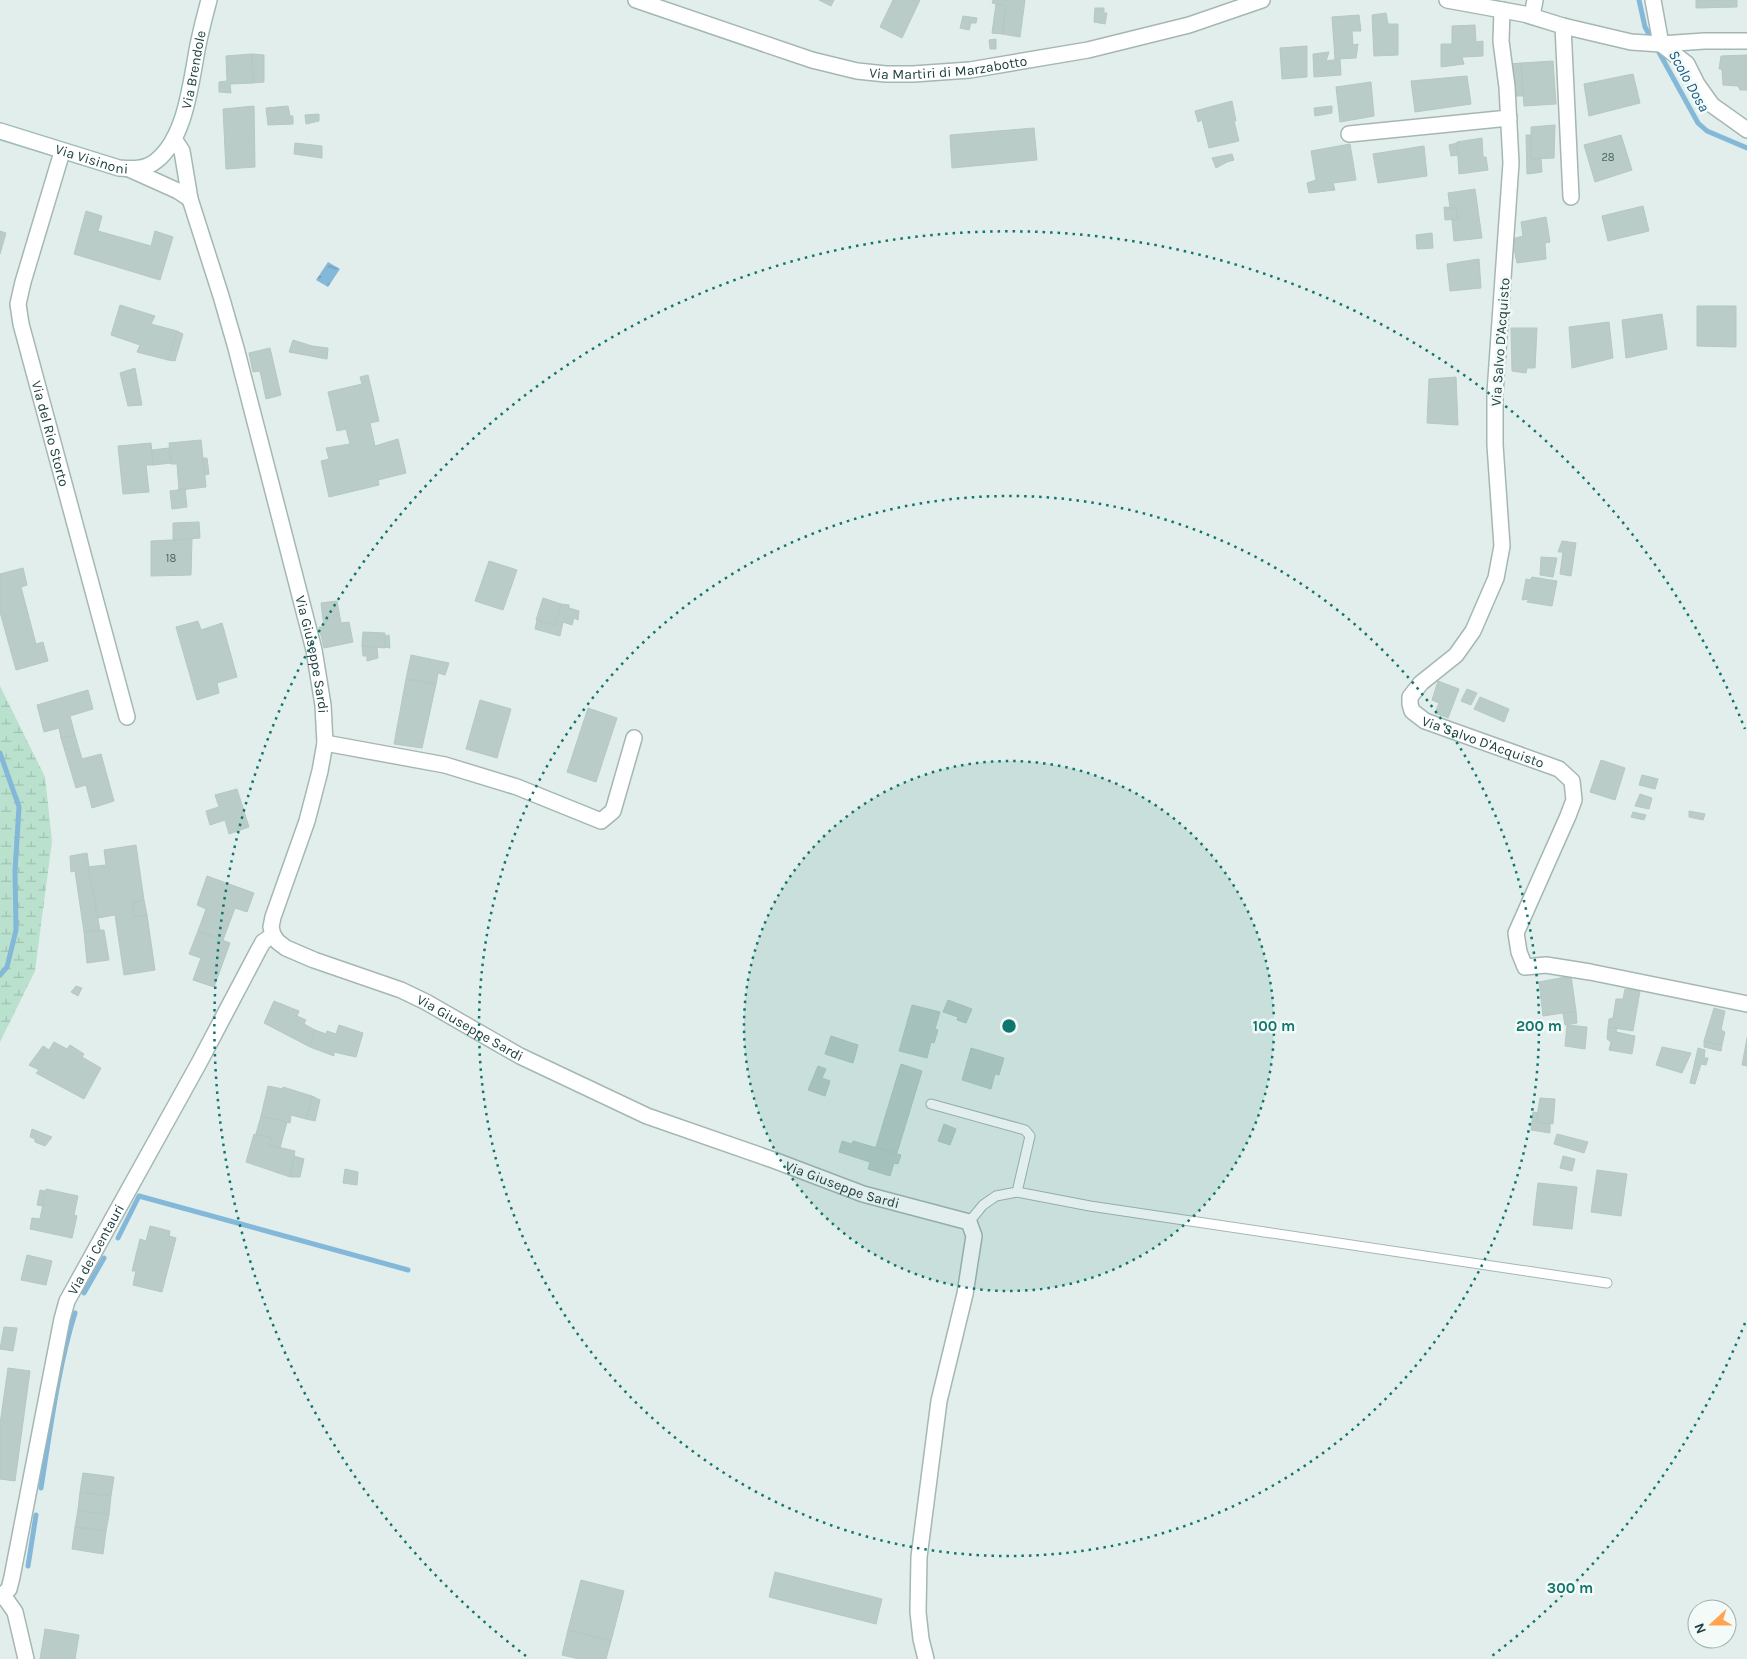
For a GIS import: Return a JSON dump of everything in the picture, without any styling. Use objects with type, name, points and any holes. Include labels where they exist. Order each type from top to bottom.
[{"type":"street","name":"Via Brendole","points":[[174,139],[193,79],[195,58],[209,0]]},
{"type":"street","name":"Via Martiri di Marzabotto","points":[[636,0],[812,60],[857,70],[886,74],[913,74],[970,70],[1088,50],[1189,25],[1262,0]]},
{"type":"street","points":[[1448,0],[1532,16],[1563,26],[1631,42],[1661,44],[1747,41]]},
{"type":"street","points":[[1532,16],[1535,0]]},
{"type":"street","points":[[1653,0],[1661,44],[1687,64],[1697,84],[1712,105],[1747,130]]},
{"type":"street","name":"Via Salvo D'Acquisto","points":[[1502,10],[1501,41],[1509,118],[1511,163],[1495,393],[1497,478],[1502,546],[1496,578],[1473,631],[1456,656],[1421,683],[1410,697],[1410,704],[1412,711],[1425,721],[1559,769],[1572,781],[1574,800],[1516,934],[1519,952],[1525,967],[1546,966],[1590,972],[1747,1004]]},
{"type":"street","points":[[1563,26],[1570,197]]},
{"type":"street","points":[[1687,64],[1691,52],[1704,41]]},
{"type":"street","points":[[1349,134],[1509,118]]},
{"type":"street","name":"Via Visinoni","points":[[0,131],[62,152],[129,169],[148,166],[155,162],[174,139]]},
{"type":"street","name":"Via Giuseppe Sardi","points":[[174,139],[182,151],[190,199],[236,348],[314,650],[323,705],[325,743],[320,771],[307,821],[273,917],[271,928],[274,935],[282,945],[297,953],[401,990],[426,1002],[520,1056],[647,1116],[776,1161],[862,1194],[969,1222]]},
{"type":"street","name":"Via del Rio Storto","points":[[62,152],[18,304],[24,334],[127,718]]},
{"type":"street","points":[[129,169],[178,191],[190,199]]},
{"type":"street","points":[[325,743],[445,765],[517,787],[601,821],[613,811],[634,738]]},
{"type":"street","name":"Via dei Centauri","points":[[26,1659],[15,1612],[1,1596],[9,1589],[12,1578],[66,1301],[199,1063],[263,942],[274,935]]},
{"type":"street","points":[[926,1659],[921,1639],[918,1612],[919,1557],[939,1401],[966,1294],[974,1236],[969,1222]]},
{"type":"lane","points":[[931,1104],[1025,1130],[1030,1136],[1017,1192]]},
{"type":"lane","points":[[969,1222],[983,1204],[996,1196],[1017,1192],[1100,1208],[1607,1283]]},
{"type":"green space","points":[[0,686],[45,777],[52,841],[35,971],[0,1042]]},
{"type":"water","points":[[328,262],[340,269],[328,287],[316,280]]},
{"type":"building","points":[[819,0],[834,0],[831,6]]},
{"type":"building","points":[[893,0],[920,0],[902,38],[880,27]]},
{"type":"building","points":[[993,0],[1025,0],[1020,37],[1002,34],[1006,6],[992,3]]},
{"type":"building","points":[[1696,0],[1737,0],[1737,7],[1696,8]]},
{"type":"building","points":[[996,4],[1006,6],[1003,34],[992,33]]},
{"type":"building","points":[[1095,8],[1104,8],[1104,13],[1107,13],[1105,24],[1094,22]]},
{"type":"building","points":[[1386,13],[1388,24],[1398,24],[1398,55],[1374,56],[1372,15]]},
{"type":"building","points":[[1359,15],[1361,31],[1352,31],[1353,45],[1358,44],[1356,58],[1335,59],[1332,17]]},
{"type":"building","points":[[963,16],[977,18],[976,23],[971,23],[969,30],[960,28]]},
{"type":"building","points":[[1475,25],[1476,42],[1483,41],[1483,56],[1462,57],[1464,64],[1441,67],[1441,44],[1452,44],[1452,26]]},
{"type":"building","points":[[996,39],[996,49],[990,49],[989,40]]},
{"type":"building","points":[[1307,46],[1307,77],[1282,79],[1280,48]]},
{"type":"building","points":[[1329,52],[1326,61],[1340,59],[1341,75],[1314,77],[1313,54]]},
{"type":"building","points":[[252,54],[264,55],[264,82],[253,83]]},
{"type":"building","points":[[252,54],[253,83],[230,84],[231,93],[219,92],[219,82],[227,81],[226,56]]},
{"type":"building","points":[[1747,55],[1747,90],[1740,90],[1738,86],[1723,85],[1722,69],[1719,69],[1721,56]]},
{"type":"building","points":[[1553,61],[1556,104],[1524,106],[1521,63]]},
{"type":"building","points":[[1521,63],[1523,96],[1513,96],[1510,64]]},
{"type":"building","points":[[1633,74],[1640,103],[1589,116],[1584,84]]},
{"type":"building","points":[[1467,76],[1471,104],[1415,112],[1411,81]]},
{"type":"building","points":[[1371,82],[1374,116],[1340,122],[1336,87]]},
{"type":"building","points":[[1232,101],[1239,141],[1209,148],[1202,120],[1198,122],[1195,111]]},
{"type":"building","points":[[254,106],[255,167],[226,169],[223,109]]},
{"type":"building","points":[[288,106],[290,116],[293,116],[293,124],[268,125],[266,108]]},
{"type":"building","points":[[1332,106],[1332,113],[1315,116],[1314,108]]},
{"type":"building","points":[[319,114],[319,121],[306,124],[305,115]]},
{"type":"building","points":[[1555,125],[1554,158],[1531,159],[1531,127]]},
{"type":"building","points":[[1034,128],[1037,160],[952,168],[950,135]]},
{"type":"building","points":[[1526,135],[1531,135],[1531,159],[1541,158],[1542,172],[1527,174]]},
{"type":"building","points":[[1621,135],[1632,170],[1595,182],[1584,145]]},
{"type":"building","points":[[1482,138],[1483,157],[1486,157],[1488,170],[1459,174],[1457,142]]},
{"type":"building","points":[[295,143],[322,146],[322,158],[294,154]]},
{"type":"building","points":[[1457,143],[1458,155],[1451,156],[1449,145]]},
{"type":"building","points":[[1350,144],[1356,180],[1333,183],[1335,190],[1309,193],[1307,183],[1316,180],[1311,151]]},
{"type":"building","points":[[1424,146],[1427,176],[1378,183],[1373,154]]},
{"type":"building","points":[[1232,154],[1234,160],[1216,168],[1212,158]]},
{"type":"building","points":[[1475,189],[1482,238],[1454,241],[1452,220],[1458,219],[1456,208],[1450,208],[1448,193]]},
{"type":"building","points":[[1643,206],[1649,231],[1608,241],[1602,216]]},
{"type":"building","points":[[1444,207],[1456,208],[1458,219],[1445,220]]},
{"type":"building","points":[[86,211],[102,216],[98,231],[151,246],[155,231],[173,237],[160,280],[74,254]]},
{"type":"building","points":[[1546,217],[1550,242],[1545,243],[1546,259],[1517,263],[1512,239],[1523,236],[1521,222]]},
{"type":"building","points":[[0,231],[6,233],[0,254]]},
{"type":"building","points":[[1432,233],[1433,248],[1417,249],[1416,235]]},
{"type":"building","points":[[1479,259],[1481,288],[1450,291],[1447,264]]},
{"type":"building","points":[[120,305],[155,316],[151,324],[177,331],[168,360],[137,352],[140,345],[111,335]]},
{"type":"building","points":[[1697,306],[1736,306],[1736,347],[1697,346]]},
{"type":"building","points":[[1662,314],[1667,349],[1626,358],[1622,320]]},
{"type":"building","points":[[1609,322],[1613,358],[1572,368],[1569,327]]},
{"type":"building","points":[[1511,328],[1537,328],[1535,368],[1527,368],[1526,373],[1512,371]]},
{"type":"building","points":[[177,331],[183,334],[175,361],[168,360]]},
{"type":"building","points":[[293,340],[312,346],[328,348],[327,359],[289,352]]},
{"type":"building","points":[[270,348],[281,395],[266,399],[260,371],[253,372],[249,353]]},
{"type":"building","points":[[135,368],[142,405],[128,406],[120,373]]},
{"type":"building","points":[[368,375],[379,421],[370,423],[375,446],[398,439],[406,473],[378,480],[379,485],[329,497],[321,461],[329,459],[326,448],[350,444],[346,429],[337,431],[328,392],[362,384],[360,377]]},
{"type":"building","points":[[1456,377],[1458,425],[1427,423],[1429,379]]},
{"type":"building","points":[[201,440],[206,487],[179,490],[177,464],[171,464],[169,443]]},
{"type":"building","points":[[151,443],[153,465],[146,465],[149,492],[123,494],[118,446]]},
{"type":"building","points":[[169,448],[171,463],[153,465],[152,450]]},
{"type":"building","points":[[203,458],[207,458],[209,474],[205,475]]},
{"type":"building","points":[[185,489],[187,507],[172,509],[170,491]]},
{"type":"building","points":[[199,522],[200,538],[173,540],[173,523]]},
{"type":"building","points":[[192,539],[191,575],[151,576],[151,541]]},
{"type":"building","points":[[1562,541],[1576,543],[1571,576],[1560,574],[1563,552],[1558,552]]},
{"type":"building","points":[[1541,557],[1557,558],[1553,577],[1540,575]]},
{"type":"building","points":[[489,561],[517,570],[503,610],[475,601]]},
{"type":"building","points":[[23,568],[27,585],[21,587],[36,644],[43,642],[48,661],[16,670],[0,612],[0,574]]},
{"type":"building","points":[[1532,577],[1557,581],[1552,606],[1527,602],[1529,599],[1522,600],[1526,579],[1530,580]]},
{"type":"building","points":[[543,598],[561,604],[555,625],[536,620]]},
{"type":"building","points":[[337,601],[341,623],[349,622],[353,642],[324,648],[319,627],[324,627],[321,603]]},
{"type":"building","points":[[561,604],[569,605],[569,608],[579,611],[578,620],[574,618],[572,625],[563,622],[560,636],[535,629],[537,620],[555,625]]},
{"type":"building","points":[[198,621],[201,630],[222,623],[237,677],[217,683],[219,693],[197,700],[176,627]]},
{"type":"building","points":[[363,632],[385,633],[385,648],[362,646]]},
{"type":"building","points":[[389,635],[390,648],[385,647],[385,636]]},
{"type":"building","points":[[362,646],[377,648],[378,658],[367,661],[367,656],[363,656]]},
{"type":"building","points":[[411,655],[449,663],[445,675],[438,673],[436,684],[406,679]]},
{"type":"building","points":[[406,679],[436,684],[422,748],[394,744]]},
{"type":"building","points":[[1438,681],[1459,689],[1448,718],[1435,713],[1439,703],[1432,700]]},
{"type":"building","points":[[1467,689],[1477,693],[1471,705],[1461,701]]},
{"type":"building","points":[[88,690],[93,709],[70,716],[75,735],[61,738],[59,728],[44,732],[37,705]]},
{"type":"building","points":[[1480,697],[1509,709],[1504,722],[1474,709]]},
{"type":"building","points":[[480,700],[511,709],[497,758],[466,749]]},
{"type":"building","points":[[588,708],[617,718],[596,782],[567,772]]},
{"type":"building","points":[[75,735],[82,759],[101,754],[114,801],[92,808],[86,785],[76,788],[61,738]]},
{"type":"building","points":[[1601,760],[1625,768],[1615,800],[1590,792]]},
{"type":"building","points":[[1642,775],[1658,779],[1655,789],[1639,785]]},
{"type":"building","points":[[237,789],[249,827],[229,834],[225,820],[210,825],[206,811],[219,807],[215,795]]},
{"type":"building","points":[[1640,794],[1652,798],[1649,809],[1635,806]]},
{"type":"building","points":[[1689,811],[1705,814],[1703,820],[1689,817]]},
{"type":"building","points":[[1633,812],[1646,815],[1644,820],[1631,817]]},
{"type":"building","points":[[136,845],[144,900],[132,903],[134,917],[147,915],[155,970],[124,975],[115,915],[98,918],[88,867],[106,865],[104,850]]},
{"type":"building","points":[[87,853],[100,930],[84,932],[75,871],[71,872],[70,856]]},
{"type":"building","points":[[207,876],[254,893],[247,912],[235,908],[223,940],[198,931],[206,909],[197,905]]},
{"type":"building","points":[[144,900],[147,915],[134,917],[132,903]]},
{"type":"building","points":[[104,930],[109,960],[87,963],[84,932]]},
{"type":"building","points":[[198,931],[230,943],[214,987],[193,980],[201,958],[189,954]]},
{"type":"building","points":[[1571,976],[1576,1011],[1543,1016],[1539,982]]},
{"type":"building","points":[[76,986],[82,988],[78,996],[71,992]]},
{"type":"building","points":[[1625,989],[1640,991],[1633,1031],[1608,1027],[1609,1019],[1613,1018],[1616,999],[1623,999]]},
{"type":"building","points":[[948,1000],[972,1009],[966,1023],[957,1020],[958,1017],[943,1012]]},
{"type":"building","points":[[274,1001],[299,1011],[297,1016],[306,1020],[304,1024],[315,1030],[310,1047],[264,1023]]},
{"type":"building","points":[[912,1005],[940,1012],[935,1029],[938,1030],[934,1043],[931,1042],[927,1058],[899,1051]]},
{"type":"building","points":[[1714,1008],[1725,1011],[1721,1030],[1725,1032],[1722,1045],[1704,1041]]},
{"type":"building","points":[[1576,1011],[1577,1023],[1565,1025],[1563,1013]]},
{"type":"building","points":[[339,1025],[363,1033],[356,1057],[334,1052],[334,1056],[310,1047],[315,1030],[326,1034],[327,1031],[336,1034]]},
{"type":"building","points":[[1567,1025],[1587,1027],[1585,1049],[1565,1046]]},
{"type":"building","points":[[1608,1027],[1617,1028],[1616,1032],[1635,1036],[1632,1054],[1609,1050],[1611,1042],[1607,1039]]},
{"type":"building","points":[[831,1036],[858,1045],[853,1063],[825,1054]]},
{"type":"building","points":[[1747,1038],[1747,1066],[1742,1065]]},
{"type":"building","points":[[1704,1041],[1722,1045],[1721,1051],[1704,1047]]},
{"type":"building","points":[[54,1042],[67,1049],[70,1045],[84,1054],[82,1057],[101,1068],[84,1099],[36,1073],[39,1070],[29,1065],[43,1046],[49,1050]]},
{"type":"building","points":[[1662,1047],[1691,1053],[1682,1073],[1656,1065]]},
{"type":"building","points":[[971,1048],[1004,1058],[999,1075],[995,1074],[991,1089],[962,1080]]},
{"type":"building","points":[[1698,1048],[1705,1050],[1704,1058],[1708,1058],[1706,1065],[1701,1064],[1695,1084],[1690,1083]]},
{"type":"building","points":[[901,1064],[922,1071],[897,1153],[876,1147]]},
{"type":"building","points":[[818,1066],[826,1069],[822,1078],[830,1081],[825,1096],[808,1090]]},
{"type":"building","points":[[268,1086],[283,1089],[283,1087],[312,1096],[306,1119],[291,1115],[290,1123],[261,1116]]},
{"type":"building","points":[[312,1096],[320,1100],[315,1121],[306,1119]]},
{"type":"building","points":[[1540,1098],[1555,1099],[1553,1124],[1536,1122]]},
{"type":"building","points":[[1533,1112],[1538,1113],[1536,1122],[1550,1124],[1550,1133],[1531,1130]]},
{"type":"building","points":[[261,1116],[287,1122],[280,1148],[269,1145],[272,1138],[256,1134]]},
{"type":"building","points":[[944,1124],[956,1129],[950,1145],[938,1141]]},
{"type":"building","points":[[32,1129],[52,1137],[45,1146],[35,1142],[35,1139],[30,1137]]},
{"type":"building","points":[[254,1134],[272,1138],[269,1145],[295,1151],[290,1177],[246,1162]]},
{"type":"building","points":[[1557,1134],[1588,1142],[1584,1153],[1554,1144]]},
{"type":"building","points":[[842,1141],[852,1144],[853,1141],[901,1155],[898,1164],[894,1163],[890,1176],[868,1169],[870,1162],[839,1152]]},
{"type":"building","points":[[294,1156],[304,1159],[300,1177],[290,1177]]},
{"type":"building","points":[[1563,1156],[1575,1159],[1572,1171],[1560,1168]]},
{"type":"building","points":[[345,1169],[358,1172],[357,1185],[343,1183]]},
{"type":"building","points":[[1597,1170],[1627,1174],[1621,1216],[1591,1212]]},
{"type":"building","points":[[1538,1183],[1577,1187],[1572,1229],[1533,1225]]},
{"type":"building","points":[[46,1189],[78,1196],[74,1215],[77,1216],[72,1238],[30,1229],[32,1218],[40,1219]]},
{"type":"building","points":[[40,1190],[45,1191],[43,1206],[37,1205]]},
{"type":"building","points":[[150,1226],[170,1231],[169,1236],[176,1238],[162,1292],[133,1285],[136,1271],[132,1271],[140,1239],[146,1241]]},
{"type":"building","points":[[27,1255],[52,1261],[46,1285],[21,1280]]},
{"type":"building","points":[[4,1327],[17,1328],[13,1351],[0,1349]]},
{"type":"building","points":[[8,1368],[30,1371],[15,1481],[0,1479],[0,1424]]},
{"type":"building","points":[[83,1473],[114,1477],[111,1496],[80,1492]]},
{"type":"building","points":[[80,1492],[111,1496],[109,1515],[78,1510]]},
{"type":"building","points":[[78,1510],[109,1515],[106,1531],[75,1527]]},
{"type":"building","points":[[75,1527],[106,1531],[103,1554],[72,1549]]},
{"type":"building","points":[[775,1572],[882,1599],[876,1624],[769,1597]]},
{"type":"building","points":[[581,1580],[624,1591],[611,1641],[568,1630]]},
{"type":"building","points":[[45,1629],[79,1635],[75,1659],[40,1659]]},
{"type":"building","points":[[568,1630],[611,1641],[606,1659],[579,1659],[562,1655]]},
{"type":"waterway","name":"Scolo Dosa","points":[[1639,0],[1645,27],[1698,123],[1707,131],[1747,148]]},
{"type":"waterway","points":[[0,753],[19,807],[15,871],[16,930],[7,967],[0,975]]},
{"type":"waterway","points":[[118,1238],[139,1196],[408,1270]]},
{"type":"waterway","points":[[84,1293],[104,1258]]},
{"type":"waterway","points":[[41,1488],[59,1377],[75,1313]]},
{"type":"waterway","points":[[28,1566],[36,1515]]}]
